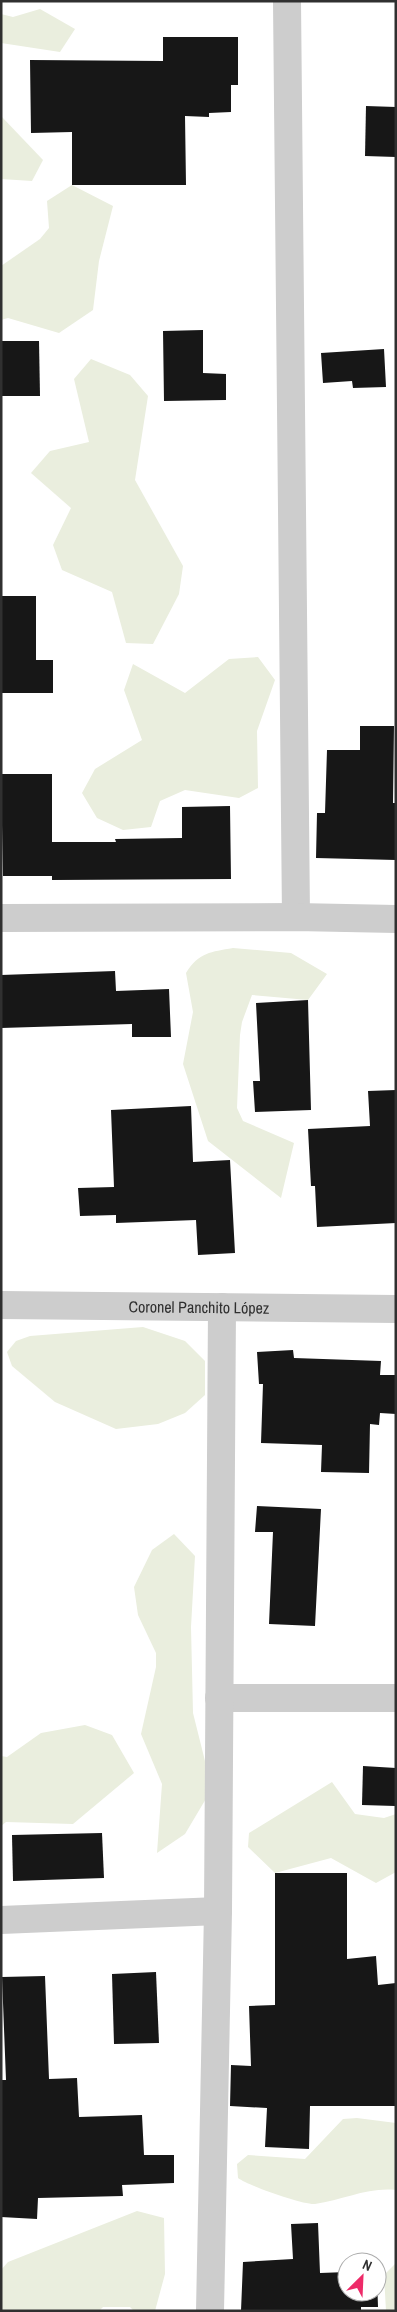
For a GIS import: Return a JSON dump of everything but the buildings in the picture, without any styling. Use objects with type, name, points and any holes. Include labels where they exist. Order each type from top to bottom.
[{"type":"street","points":[[287,1],[296,917]]},
{"type":"street","points":[[1,918],[296,917],[396,919]]},
{"type":"street","name":"Coronel Panchito López","points":[[1,1305],[396,1309]]},
{"type":"street","points":[[210,2311],[218,1911],[222,1307]]},
{"type":"street","points":[[219,1698],[396,1698]]},
{"type":"street","points":[[1,1920],[218,1911]]},
{"type":"green space","points":[[40,9],[75,29],[60,52],[1,43],[1,14],[13,17]]},
{"type":"green space","points":[[1,116],[43,160],[32,181],[1,179]]},
{"type":"green space","points":[[72,185],[113,206],[99,261],[93,310],[59,333],[8,318],[1,320],[1,266],[40,239],[49,228],[47,201]]},
{"type":"green space","points":[[91,359],[130,375],[148,396],[135,480],[183,566],[179,594],[153,644],[126,643],[112,592],[62,570],[53,545],[71,508],[31,473],[50,451],[89,442],[74,379]]},
{"type":"green space","points":[[258,657],[275,680],[257,731],[258,788],[239,798],[185,790],[160,801],[151,827],[123,830],[97,818],[82,793],[95,769],[142,740],[124,690],[133,664],[185,693],[229,659]]},
{"type":"green space","points":[[233,948],[291,953],[327,974],[308,1000],[252,995],[242,1022],[237,1108],[243,1121],[294,1143],[281,1198],[208,1141],[183,1064],[193,1012],[186,973],[196,961],[206,954]]},
{"type":"green space","points":[[143,1327],[185,1341],[205,1361],[205,1395],[185,1413],[158,1424],[116,1429],[55,1402],[12,1366],[7,1352],[16,1341],[30,1336]]},
{"type":"green space","points":[[174,1534],[195,1556],[191,1627],[193,1713],[207,1769],[207,1797],[185,1834],[157,1853],[162,1784],[141,1734],[156,1667],[156,1653],[138,1615],[134,1587],[152,1550]]},
{"type":"green space","points":[[85,1725],[112,1735],[134,1773],[73,1824],[6,1822],[1,1826],[1,1756],[7,1757],[41,1733]]},
{"type":"green space","points":[[332,1782],[355,1814],[384,1818],[396,1814],[396,1872],[376,1883],[331,1858],[275,1873],[248,1847],[249,1833]]},
{"type":"green space","points":[[357,2118],[396,2123],[396,2190],[375,2190],[315,2204],[276,2194],[253,2186],[238,2178],[237,2164],[248,2155],[305,2159],[343,2119]]},
{"type":"green space","points":[[137,2211],[164,2218],[165,2274],[155,2311],[134,2311],[130,2307],[103,2307],[99,2311],[1,2311],[1,2270],[8,2262]]},
{"type":"green space","points":[[396,2263],[396,2311],[386,2311],[387,2272]]}]
